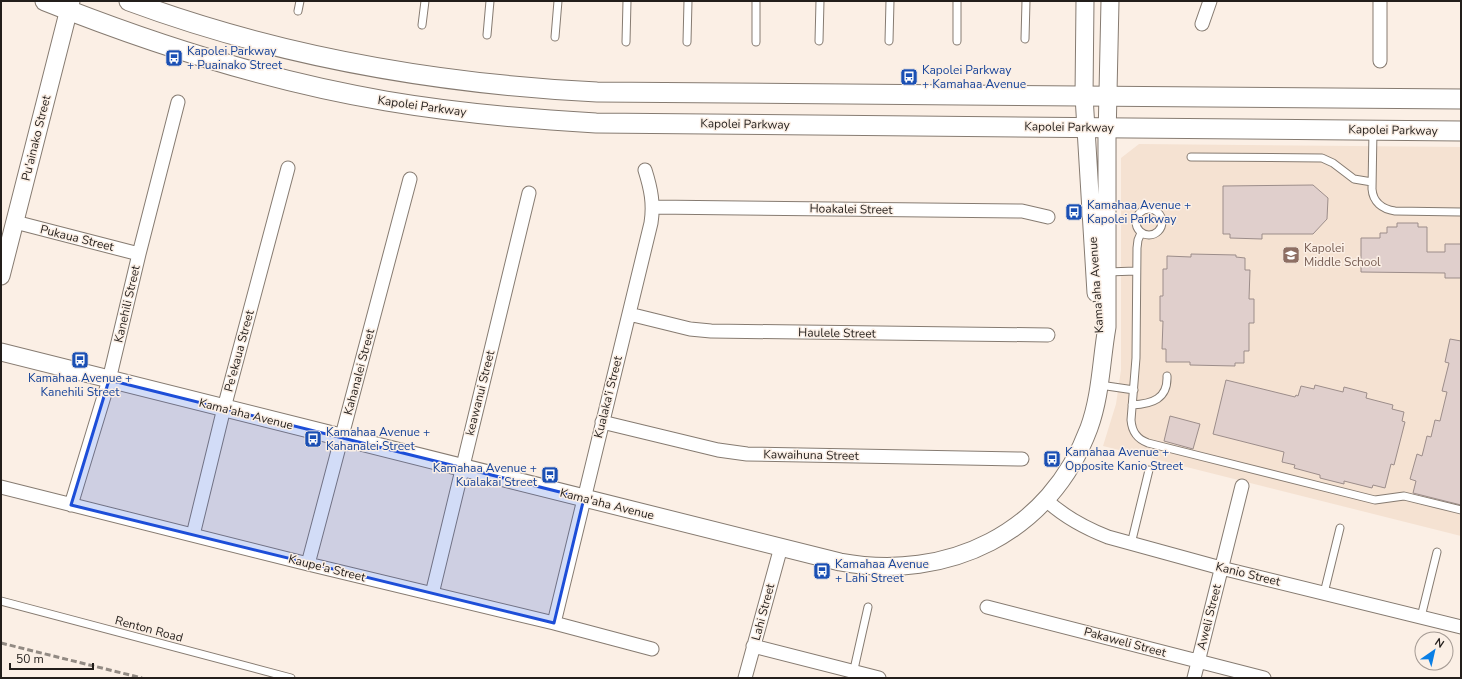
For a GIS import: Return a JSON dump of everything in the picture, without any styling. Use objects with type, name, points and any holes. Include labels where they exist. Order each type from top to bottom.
[{"type":"main road","name":"Kapolei Parkway","points":[[44,1],[69,6],[135,36],[281,79],[385,101],[490,115],[596,122],[1461,131]]},
{"type":"main road","points":[[129,1],[191,22],[288,49],[390,70],[493,84],[597,92],[1461,99]]},
{"type":"street","name":"Kama'aha Avenue","points":[[1,352],[462,468],[858,565],[893,567],[929,564],[963,554],[995,539],[1025,518],[1045,499],[1064,477],[1082,445],[1095,409],[1100,385],[1102,353],[1106,327],[1085,127],[1085,1]]},
{"type":"street","name":"Kama'aha Avenue","points":[[1101,272],[1108,127],[1110,1]]},
{"type":"street","points":[[1202,24],[1210,1]]},
{"type":"street","points":[[1380,1],[1380,61]]},
{"type":"street","name":"Pu'ainako Street","points":[[1,276],[69,6]]},
{"type":"street","name":"Kanehili Street","points":[[71,505],[109,380],[139,254],[178,102]]},
{"type":"street","name":"Pe'ekaua Street","points":[[193,535],[224,408],[288,168]]},
{"type":"street","name":"Kualaka'i Street","points":[[554,623],[651,223],[653,207],[651,191],[645,170]]},
{"type":"street","name":"Kahanalei Street","points":[[308,564],[410,179]]},
{"type":"street","name":"keawanui Street","points":[[432,594],[529,193]]},
{"type":"street","name":"Hoakalei Street","points":[[653,207],[1022,211],[1048,217]]},
{"type":"street","name":"Pukaua Street","points":[[15,222],[139,254]]},
{"type":"street","name":"Haulele Street","points":[[629,314],[690,329],[711,331],[1048,335]]},
{"type":"street","name":"Kawaihuna Street","points":[[602,422],[718,450],[747,454],[1022,459]]},
{"type":"street","name":"Aweli Street","points":[[1194,678],[1242,486]]},
{"type":"street","name":"Kaupe'a Street","points":[[1,487],[308,564],[554,623],[652,649]]},
{"type":"street","name":"Kanio Street","points":[[1045,499],[1057,510],[1085,528],[1108,538],[1221,568],[1461,627]]},
{"type":"street","name":"Lahi Street","points":[[745,678],[781,547]]},
{"type":"street","name":"Pakaweli Street","points":[[987,607],[1264,678]]},
{"type":"street","points":[[753,646],[852,675],[879,678]]},
{"type":"lane","points":[[298,11],[300,1]]},
{"type":"lane","points":[[422,25],[425,1]]},
{"type":"lane","points":[[487,36],[490,1]]},
{"type":"lane","points":[[555,37],[558,1]]},
{"type":"lane","points":[[626,42],[627,1]]},
{"type":"lane","points":[[687,42],[688,1]]},
{"type":"lane","points":[[756,1],[756,42]]},
{"type":"lane","points":[[820,1],[820,41]]},
{"type":"lane","points":[[889,41],[890,1]]},
{"type":"lane","points":[[956,41],[957,1]]},
{"type":"lane","points":[[1025,39],[1026,1]]},
{"type":"lane","points":[[1373,130],[1372,193],[1380,205],[1389,210],[1461,212]]},
{"type":"lane","points":[[1191,157],[1322,158],[1333,163],[1354,179],[1372,182]]},
{"type":"lane","points":[[1141,233],[1137,244],[1136,358],[1131,420],[1137,437],[1148,443],[1375,500],[1404,496],[1461,510]]},
{"type":"lane","points":[[1101,272],[1136,271]]},
{"type":"lane","points":[[1132,406],[1148,404],[1158,399],[1162,395],[1166,386],[1167,376]]},
{"type":"lane","points":[[1100,385],[1134,390]]},
{"type":"lane","points":[[1130,544],[1149,470]]},
{"type":"lane","points":[[1324,593],[1340,528]]},
{"type":"lane","points":[[1421,617],[1437,552]]},
{"type":"lane","name":"Renton Road","points":[[1,601],[291,678]]},
{"type":"lane","points":[[852,675],[868,607]]},
{"type":"highlighted area","points":[[109,380],[584,498],[554,623],[71,505]]},
{"type":"shaded area","name":"Kapolei Middle School","points":[[1139,144],[1461,147],[1461,536],[1103,446],[1116,404],[1121,370],[1121,158]]},
{"type":"building","points":[[1313,185],[1328,198],[1327,219],[1313,234],[1262,234],[1262,239],[1230,238],[1230,234],[1223,234],[1223,186]]},
{"type":"building","points":[[1397,223],[1418,223],[1418,227],[1427,227],[1427,252],[1445,252],[1445,244],[1461,244],[1461,278],[1445,278],[1445,273],[1361,272],[1361,238],[1380,238],[1380,233],[1387,233],[1387,227],[1397,227]]},
{"type":"building","points":[[1191,254],[1236,255],[1236,257],[1245,258],[1245,270],[1250,270],[1249,299],[1254,299],[1254,323],[1249,323],[1249,351],[1244,351],[1244,363],[1235,363],[1235,366],[1190,365],[1190,362],[1166,362],[1166,349],[1162,349],[1163,321],[1160,321],[1160,296],[1163,296],[1163,269],[1167,269],[1167,256],[1191,257]]},
{"type":"building","points":[[1450,339],[1461,341],[1461,505],[1413,493],[1416,481],[1410,479],[1417,454],[1422,456],[1427,436],[1431,437],[1435,420],[1440,421],[1447,392],[1442,391],[1449,363],[1445,362]]},
{"type":"building","points":[[1226,380],[1295,397],[1296,395],[1298,396],[1301,386],[1314,389],[1315,385],[1343,392],[1344,387],[1367,393],[1366,398],[1393,405],[1392,409],[1404,412],[1402,421],[1405,422],[1394,465],[1391,464],[1385,488],[1373,485],[1372,488],[1344,481],[1344,484],[1320,478],[1320,475],[1294,468],[1295,465],[1282,462],[1284,452],[1213,434]]},
{"type":"building","points":[[1170,416],[1200,424],[1193,449],[1164,441]]},
{"type":"railway","points":[[1,643],[142,678]]},
{"type":"place","name":"Kapolei Parkway + Puainako Street","points":[[174,58]]},
{"type":"place","name":"Kapolei Parkway + Kamahaa Avenue","points":[[909,77]]},
{"type":"place","name":"Kamahaa Avenue + Kapolei Parkway","points":[[1074,212]]},
{"type":"place","name":"Kapolei Middle School","points":[[1291,255]]},
{"type":"place","name":"Kamahaa Avenue + Kanehili Street","points":[[80,360]]},
{"type":"place","name":"Kamahaa Avenue + Kahanalei Street","points":[[313,439]]},
{"type":"place","name":"Kamahaa Avenue + Opposite Kanio Street","points":[[1052,459]]},
{"type":"place","name":"Kamahaa Avenue + Kualakai Street","points":[[550,475]]},
{"type":"place","name":"Kamahaa Avenue + Lahi Street","points":[[822,571]]}]
